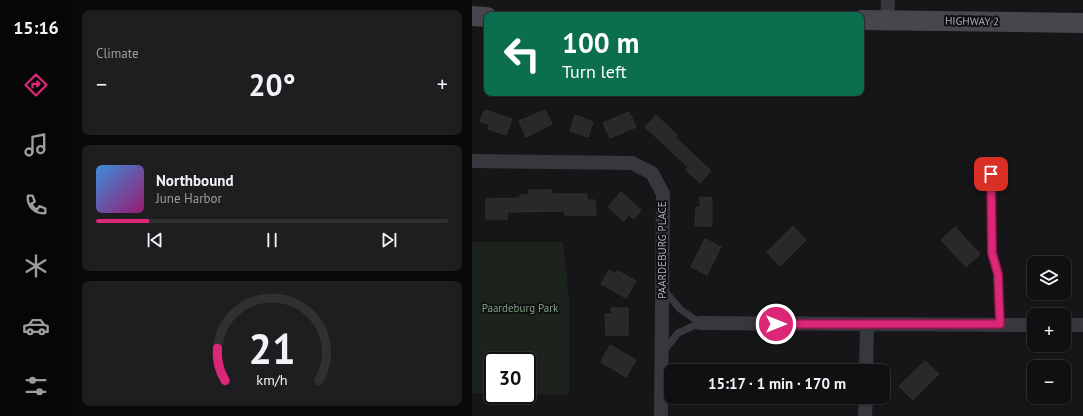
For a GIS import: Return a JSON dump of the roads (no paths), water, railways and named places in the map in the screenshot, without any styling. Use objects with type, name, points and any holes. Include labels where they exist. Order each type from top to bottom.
[{"type":"main road","points":[[472,16],[484,17]]},
{"type":"main road","name":"HIGHWAY 2","points":[[864,20],[1083,23]]},
{"type":"street","points":[[887,20],[888,0]]},
{"type":"street","name":"PAARDEBURG PLACE","points":[[472,161],[632,163],[652,173],[663,194],[661,416]]},
{"type":"street","points":[[700,323],[1027,324]]},
{"type":"street","points":[[866,364],[867,324]]},
{"type":"street","points":[[1071,325],[1083,325]]},
{"type":"street","points":[[865,416],[866,404]]},
{"type":"lane","points":[[991,174],[992,253],[998,274],[1000,324]]},
{"type":"lane","points":[[662,288],[680,310],[700,323]]},
{"type":"lane","points":[[662,353],[678,333],[700,323]]},
{"type":"park label","name":"Paardeburg Park","points":[[520,308]]}]
